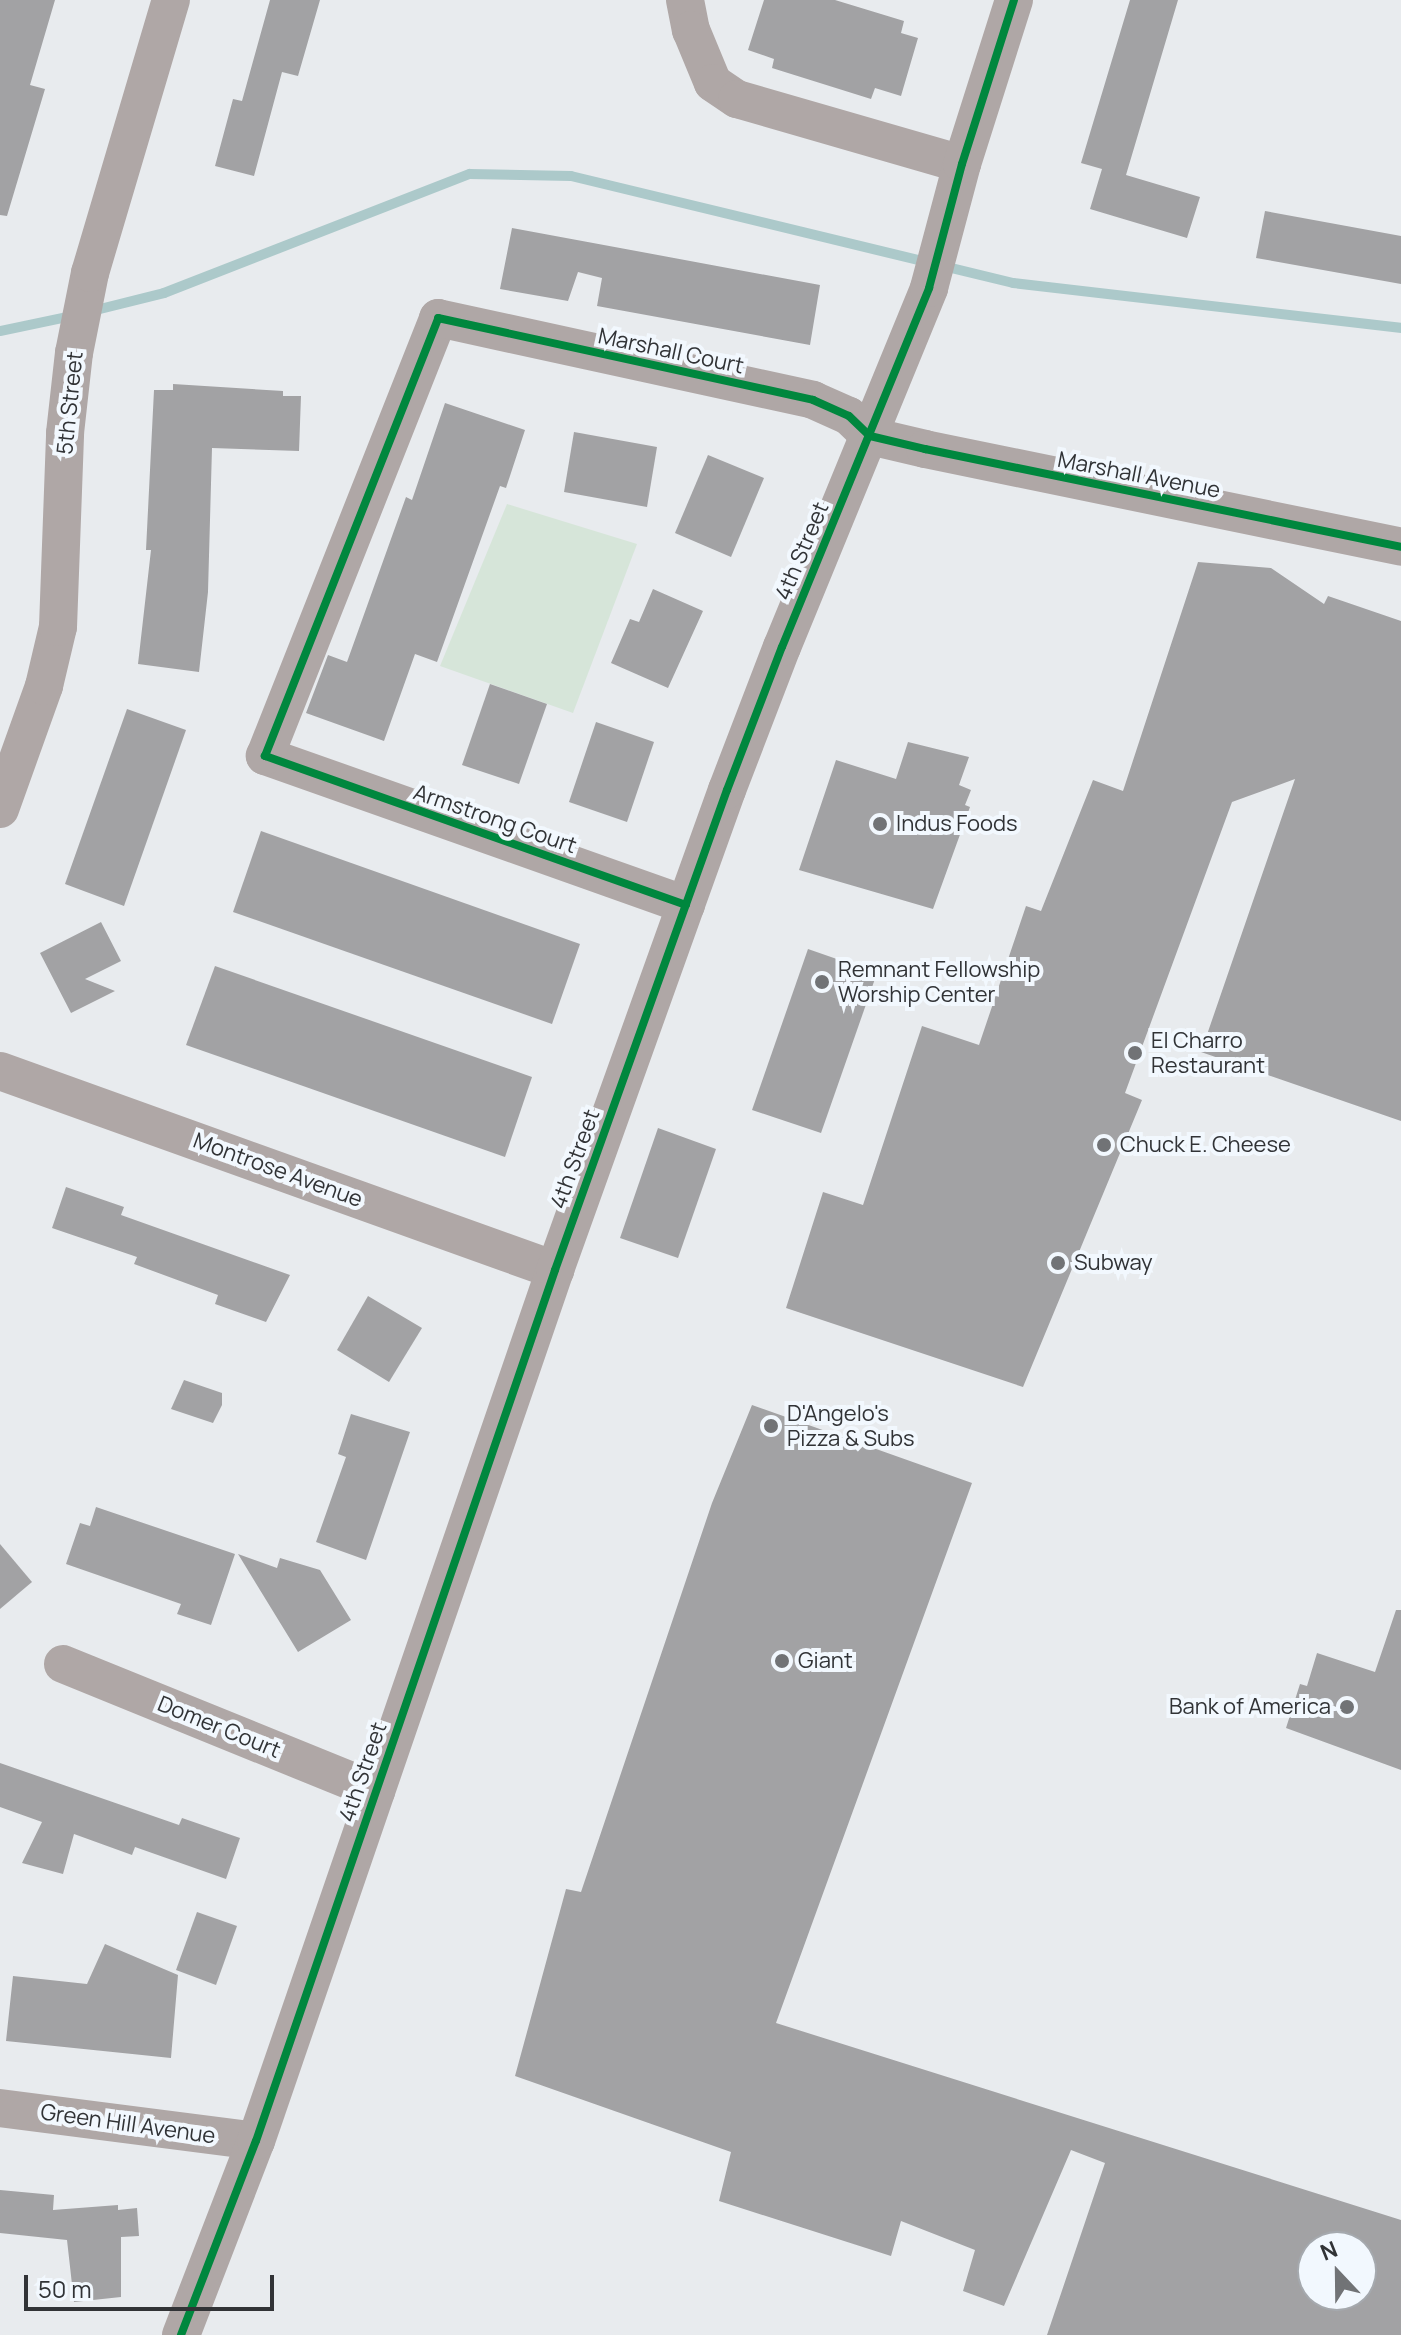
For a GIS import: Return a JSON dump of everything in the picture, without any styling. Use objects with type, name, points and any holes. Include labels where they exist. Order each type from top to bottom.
[{"type":"street","name":"5th Street","points":[[0,809],[44,686],[58,627],[65,433],[74,353],[90,273],[171,0]]},
{"type":"street","name":"4th Street","points":[[181,2335],[256,2141],[555,1270],[686,905],[782,647],[929,288],[962,164],[1014,0]]},
{"type":"street","points":[[688,15],[713,83],[737,99],[962,164]]},
{"type":"street","name":"Marshall Court","points":[[291,766],[265,756],[438,318],[813,400],[849,416],[870,436]]},
{"type":"street","name":"Marshall Avenue","points":[[870,436],[1401,547]]},
{"type":"street","name":"Armstrong Court","points":[[291,766],[686,905]]},
{"type":"street","name":"Montrose Avenue","points":[[0,1071],[555,1270]]},
{"type":"street","name":"Domer Court","points":[[63,1664],[376,1791]]},
{"type":"street","name":"Green Hill Avenue","points":[[0,2108],[256,2141]]},
{"type":"green space","points":[[507,504],[637,544],[573,713],[440,666]]},
{"type":"building","points":[[0,0],[55,0],[30,85],[45,89],[7,216],[0,215]]},
{"type":"building","points":[[270,0],[320,0],[298,76],[282,72],[254,176],[215,166],[233,99],[242,101]]},
{"type":"building","points":[[764,0],[835,0],[904,21],[901,33],[918,38],[901,96],[875,88],[871,99],[772,68],[774,59],[748,50]]},
{"type":"building","points":[[1130,0],[1178,0],[1126,175],[1200,197],[1187,238],[1090,209],[1102,169],[1081,163]]},
{"type":"building","points":[[1265,211],[1401,236],[1401,284],[1256,258]]},
{"type":"building","points":[[512,228],[820,285],[810,345],[597,306],[602,278],[578,272],[568,301],[500,289]]},
{"type":"building","points":[[173,384],[283,391],[283,396],[301,396],[299,451],[212,448],[208,592],[199,672],[138,664],[151,550],[146,550],[154,390],[173,390]]},
{"type":"building","points":[[445,403],[525,430],[506,488],[500,486],[437,662],[415,654],[384,741],[306,713],[328,655],[347,662],[406,497],[412,500]]},
{"type":"building","points":[[574,432],[657,447],[647,507],[564,492]]},
{"type":"building","points":[[708,455],[764,478],[731,557],[675,533]]},
{"type":"building","points":[[1198,562],[1271,568],[1324,604],[1328,596],[1401,621],[1401,1121],[1201,1052],[1295,779],[1232,802],[1125,1093],[1142,1100],[1023,1387],[786,1308],[823,1192],[863,1205],[922,1026],[979,1045],[1026,906],[1041,911],[1093,780],[1123,791]]},
{"type":"building","points":[[653,589],[703,611],[668,688],[611,663],[630,619],[639,622]]},
{"type":"building","points":[[490,684],[547,704],[519,784],[462,765]]},
{"type":"building","points":[[127,709],[186,730],[124,906],[65,884]]},
{"type":"building","points":[[596,722],[654,742],[627,822],[569,802]]},
{"type":"building","name":"Indus Foods","points":[[908,742],[969,757],[959,785],[971,790],[965,805],[970,807],[933,909],[799,870],[836,760],[896,779]]},
{"type":"building","points":[[261,831],[580,944],[552,1024],[233,912]]},
{"type":"building","points":[[101,922],[121,961],[85,979],[115,991],[71,1013],[40,953]]},
{"type":"building","points":[[808,949],[877,973],[821,1133],[752,1110]]},
{"type":"building","points":[[215,966],[532,1077],[505,1157],[186,1045]]},
{"type":"building","points":[[658,1128],[716,1149],[678,1258],[620,1238]]},
{"type":"building","points":[[66,1187],[124,1207],[121,1215],[290,1275],[266,1322],[215,1304],[218,1295],[134,1264],[137,1257],[52,1228]]},
{"type":"building","points":[[368,1296],[422,1328],[389,1382],[337,1350]]},
{"type":"building","points":[[184,1380],[222,1393],[222,1405],[213,1423],[171,1409]]},
{"type":"building","points":[[752,1405],[972,1483],[776,2023],[1401,2220],[1401,2335],[1047,2335],[1105,2163],[1071,2150],[1004,2306],[963,2291],[975,2250],[901,2221],[891,2256],[719,2201],[731,2152],[515,2076],[566,1889],[581,1892],[712,1503]]},
{"type":"building","points":[[351,1414],[410,1432],[366,1560],[316,1542],[346,1457],[338,1454]]},
{"type":"building","points":[[96,1507],[235,1554],[211,1625],[177,1614],[181,1604],[66,1564],[80,1523],[90,1526]]},
{"type":"building","points":[[0,1544],[32,1582],[0,1609]]},
{"type":"building","points":[[238,1554],[277,1568],[280,1558],[320,1570],[351,1620],[298,1652]]},
{"type":"building","name":"Bank of America","points":[[1396,1610],[1401,1610],[1401,1770],[1286,1728],[1300,1684],[1307,1686],[1317,1653],[1375,1672]]},
{"type":"building","points":[[0,1763],[179,1825],[182,1818],[240,1838],[226,1879],[135,1847],[132,1855],[74,1834],[63,1874],[22,1863],[42,1822],[0,1807]]},
{"type":"building","points":[[197,1912],[237,1926],[216,1985],[176,1970]]},
{"type":"building","points":[[105,1944],[178,1975],[171,2058],[6,2041],[13,1976],[87,1984]]},
{"type":"building","points":[[0,2190],[54,2195],[53,2210],[118,2205],[118,2210],[137,2208],[139,2236],[121,2237],[121,2297],[74,2302],[67,2240],[0,2233]]},
{"type":"waterway","points":[[92,311],[164,293],[470,174],[571,176],[1013,283],[1401,328]]},
{"type":"waterway","points":[[0,331],[72,316]]},
{"type":"cycle path","points":[[181,2335],[256,2141],[555,1270],[727,790],[929,288],[962,164],[1014,0]]},
{"type":"cycle path","points":[[686,905],[265,756],[438,318],[813,400],[849,416],[870,436],[1401,547]]},
{"type":"place","name":"Indus Foods","points":[[880,824]]},
{"type":"place","name":"Remnant Fellowship Worship Center","points":[[822,982]]},
{"type":"place","name":"El Charro Restaurant","points":[[1135,1053]]},
{"type":"place","name":"Chuck E. Cheese","points":[[1104,1145]]},
{"type":"place","name":"Subway","points":[[1058,1263]]},
{"type":"place","name":"D'Angelo's Pizza & Subs","points":[[771,1426]]},
{"type":"place","name":"Giant","points":[[782,1661]]},
{"type":"place","name":"Bank of America","points":[[1347,1707]]}]
